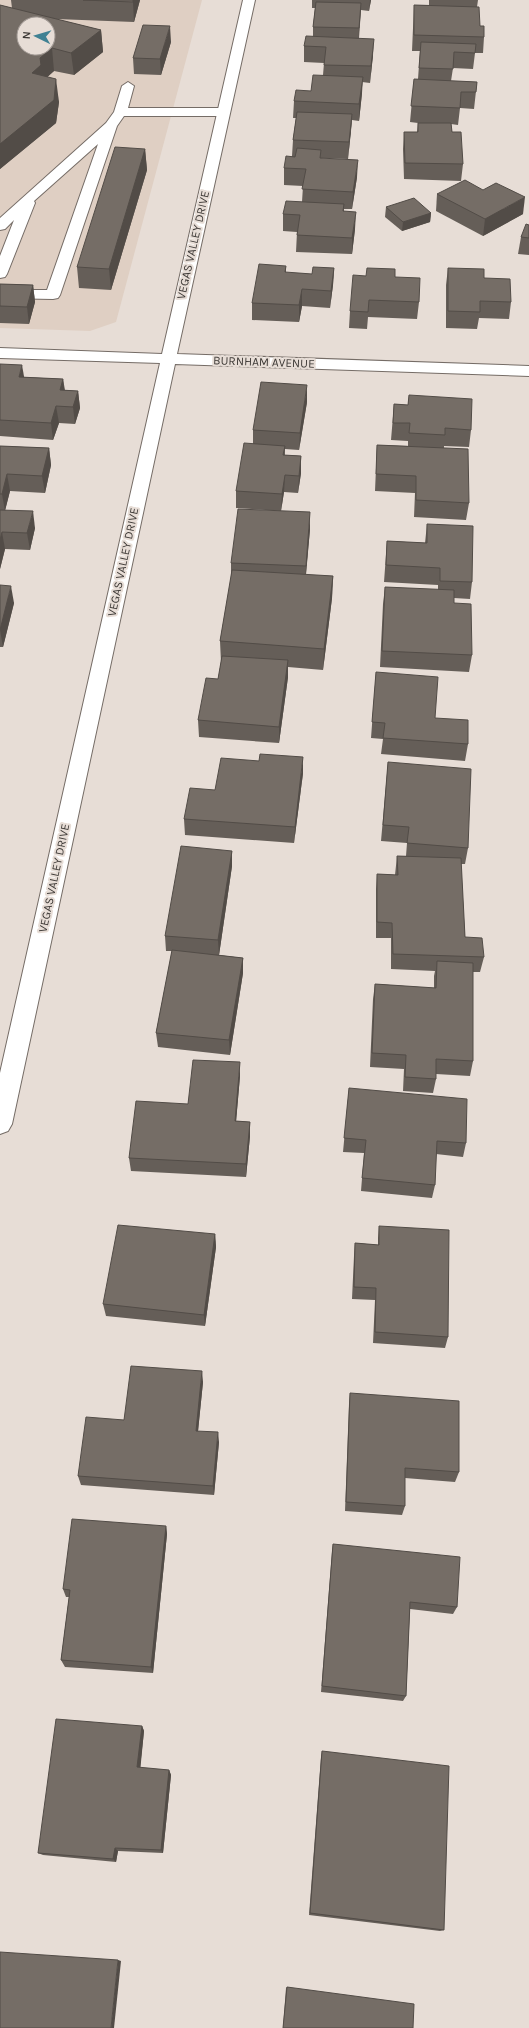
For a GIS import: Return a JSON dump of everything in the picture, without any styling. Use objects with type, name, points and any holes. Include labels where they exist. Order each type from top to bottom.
[{"type":"street","name":"VEGAS VALLEY DRIVE","points":[[0,1124],[168,359],[249,0]]},
{"type":"street","points":[[0,294],[54,295],[111,126],[120,112],[128,86]]},
{"type":"street","points":[[120,112],[224,112]]},
{"type":"street","points":[[0,226],[31,196],[111,126]]},
{"type":"street","points":[[0,274],[31,196]]},
{"type":"street","name":"BURNHAM AVENUE","points":[[0,353],[529,371]]},
{"type":"shaded area","points":[[0,0],[202,0],[116,322],[90,331],[0,328]]},
{"type":"building","points":[[83,0],[133,0],[133,2]]},
{"type":"building","points":[[316,2],[361,3],[359,28],[313,27]]},
{"type":"building","points":[[0,5],[44,16],[16,16],[16,56],[42,56],[40,58],[41,65],[32,73],[56,79],[54,100],[0,144]]},
{"type":"building","points":[[414,5],[479,7],[480,26],[484,26],[484,37],[414,35]]},
{"type":"building","points":[[56,19],[101,30],[71,53],[56,49]]},
{"type":"building","points":[[143,25],[170,26],[160,59],[133,58]]},
{"type":"building","points":[[306,36],[374,39],[371,66],[324,65],[326,47],[304,46]]},
{"type":"building","points":[[421,42],[476,44],[475,53],[454,52],[453,69],[419,68]]},
{"type":"building","points":[[313,75],[363,77],[359,104],[294,101],[296,90],[311,91]]},
{"type":"building","points":[[414,79],[477,82],[476,92],[461,92],[460,108],[411,106]]},
{"type":"building","points":[[297,112],[352,114],[349,142],[293,140]]},
{"type":"building","points":[[418,123],[451,123],[452,132],[461,132],[463,164],[405,163],[404,132],[418,132]]},
{"type":"building","points":[[115,147],[145,149],[109,269],[77,267]]},
{"type":"building","points":[[297,148],[321,150],[320,158],[358,160],[353,192],[302,189],[306,169],[284,168],[286,156],[295,157]]},
{"type":"building","points":[[465,180],[483,190],[496,183],[525,197],[485,219],[437,194]]},
{"type":"building","points":[[414,198],[431,213],[403,222],[386,207]]},
{"type":"building","points":[[286,201],[344,204],[343,211],[356,212],[352,238],[297,235],[300,215],[283,214]]},
{"type":"building","points":[[526,224],[529,225],[529,238],[521,237]]},
{"type":"building","points":[[259,264],[286,266],[285,272],[312,274],[313,267],[334,268],[331,291],[302,289],[299,305],[252,303]]},
{"type":"building","points":[[367,268],[395,269],[395,277],[420,278],[419,302],[369,300],[368,312],[350,311],[353,275],[366,276]]},
{"type":"building","points":[[448,268],[484,269],[484,278],[510,279],[511,302],[480,301],[480,312],[448,311]]},
{"type":"building","points":[[0,284],[33,285],[27,307],[0,306]]},
{"type":"building","points":[[0,364],[22,365],[19,377],[63,379],[60,390],[78,391],[73,407],[56,406],[51,423],[0,420]]},
{"type":"building","points":[[261,382],[307,385],[300,433],[253,430]]},
{"type":"building","points":[[409,395],[472,399],[471,430],[445,428],[445,435],[409,433],[410,423],[393,423],[394,404],[408,405]]},
{"type":"building","points":[[244,443],[285,446],[283,455],[301,456],[299,476],[285,475],[282,494],[236,491]]},
{"type":"building","points":[[377,445],[468,449],[469,503],[416,500],[416,476],[376,474]]},
{"type":"building","points":[[0,446],[49,448],[42,476],[7,474],[2,494],[0,494]]},
{"type":"building","points":[[238,509],[310,512],[306,566],[231,563]]},
{"type":"building","points":[[0,510],[33,511],[27,533],[2,532],[0,540]]},
{"type":"building","points":[[427,524],[473,526],[472,582],[440,581],[440,568],[386,565],[387,541],[427,543]]},
{"type":"building","points":[[232,570],[333,576],[324,649],[220,641]]},
{"type":"building","points":[[0,585],[11,586],[0,630]]},
{"type":"building","points":[[385,587],[454,590],[454,603],[471,604],[472,655],[382,651]]},
{"type":"building","points":[[222,656],[288,660],[279,727],[198,720],[206,678],[218,679]]},
{"type":"building","points":[[376,672],[438,677],[435,718],[468,720],[468,744],[383,738],[385,723],[372,722]]},
{"type":"building","points":[[260,754],[303,757],[295,827],[184,819],[190,788],[215,790],[221,758],[259,761]]},
{"type":"building","points":[[388,762],[471,769],[468,848],[407,843],[409,827],[383,825]]},
{"type":"building","points":[[181,846],[232,851],[218,940],[165,936]]},
{"type":"building","points":[[397,856],[461,858],[465,937],[482,938],[484,957],[393,954],[392,923],[377,922],[377,874],[398,875]]},
{"type":"building","points":[[172,950],[243,958],[229,1040],[156,1033]]},
{"type":"building","points":[[437,961],[473,963],[473,1061],[436,1059],[436,1079],[405,1077],[406,1055],[372,1053],[375,984],[436,988]]},
{"type":"building","points":[[193,1060],[240,1062],[235,1121],[250,1122],[246,1164],[129,1158],[136,1101],[188,1104]]},
{"type":"building","points":[[349,1088],[467,1099],[466,1143],[437,1141],[435,1185],[362,1178],[366,1140],[344,1138]]},
{"type":"building","points":[[118,1225],[215,1234],[204,1315],[103,1304]]},
{"type":"building","points":[[379,1226],[449,1230],[448,1337],[375,1332],[376,1288],[354,1287],[355,1243],[379,1245]]},
{"type":"building","points":[[131,1366],[202,1371],[196,1431],[218,1432],[213,1486],[78,1476],[86,1417],[124,1420]]},
{"type":"building","points":[[350,1393],[459,1401],[459,1472],[405,1468],[405,1506],[346,1502]]},
{"type":"building","points":[[72,1519],[166,1526],[151,1667],[61,1660],[70,1590],[63,1589]]},
{"type":"building","points":[[333,1544],[460,1557],[457,1607],[410,1602],[406,1696],[322,1686]]},
{"type":"building","points":[[56,1719],[142,1726],[137,1767],[169,1770],[161,1850],[115,1848],[113,1859],[38,1853]]},
{"type":"building","points":[[322,1751],[449,1766],[444,1930],[310,1913]]},
{"type":"building","points":[[0,1952],[118,1960],[111,2028],[0,2028]]},
{"type":"building","points":[[287,1987],[414,2004],[413,2028],[283,2028]]}]
